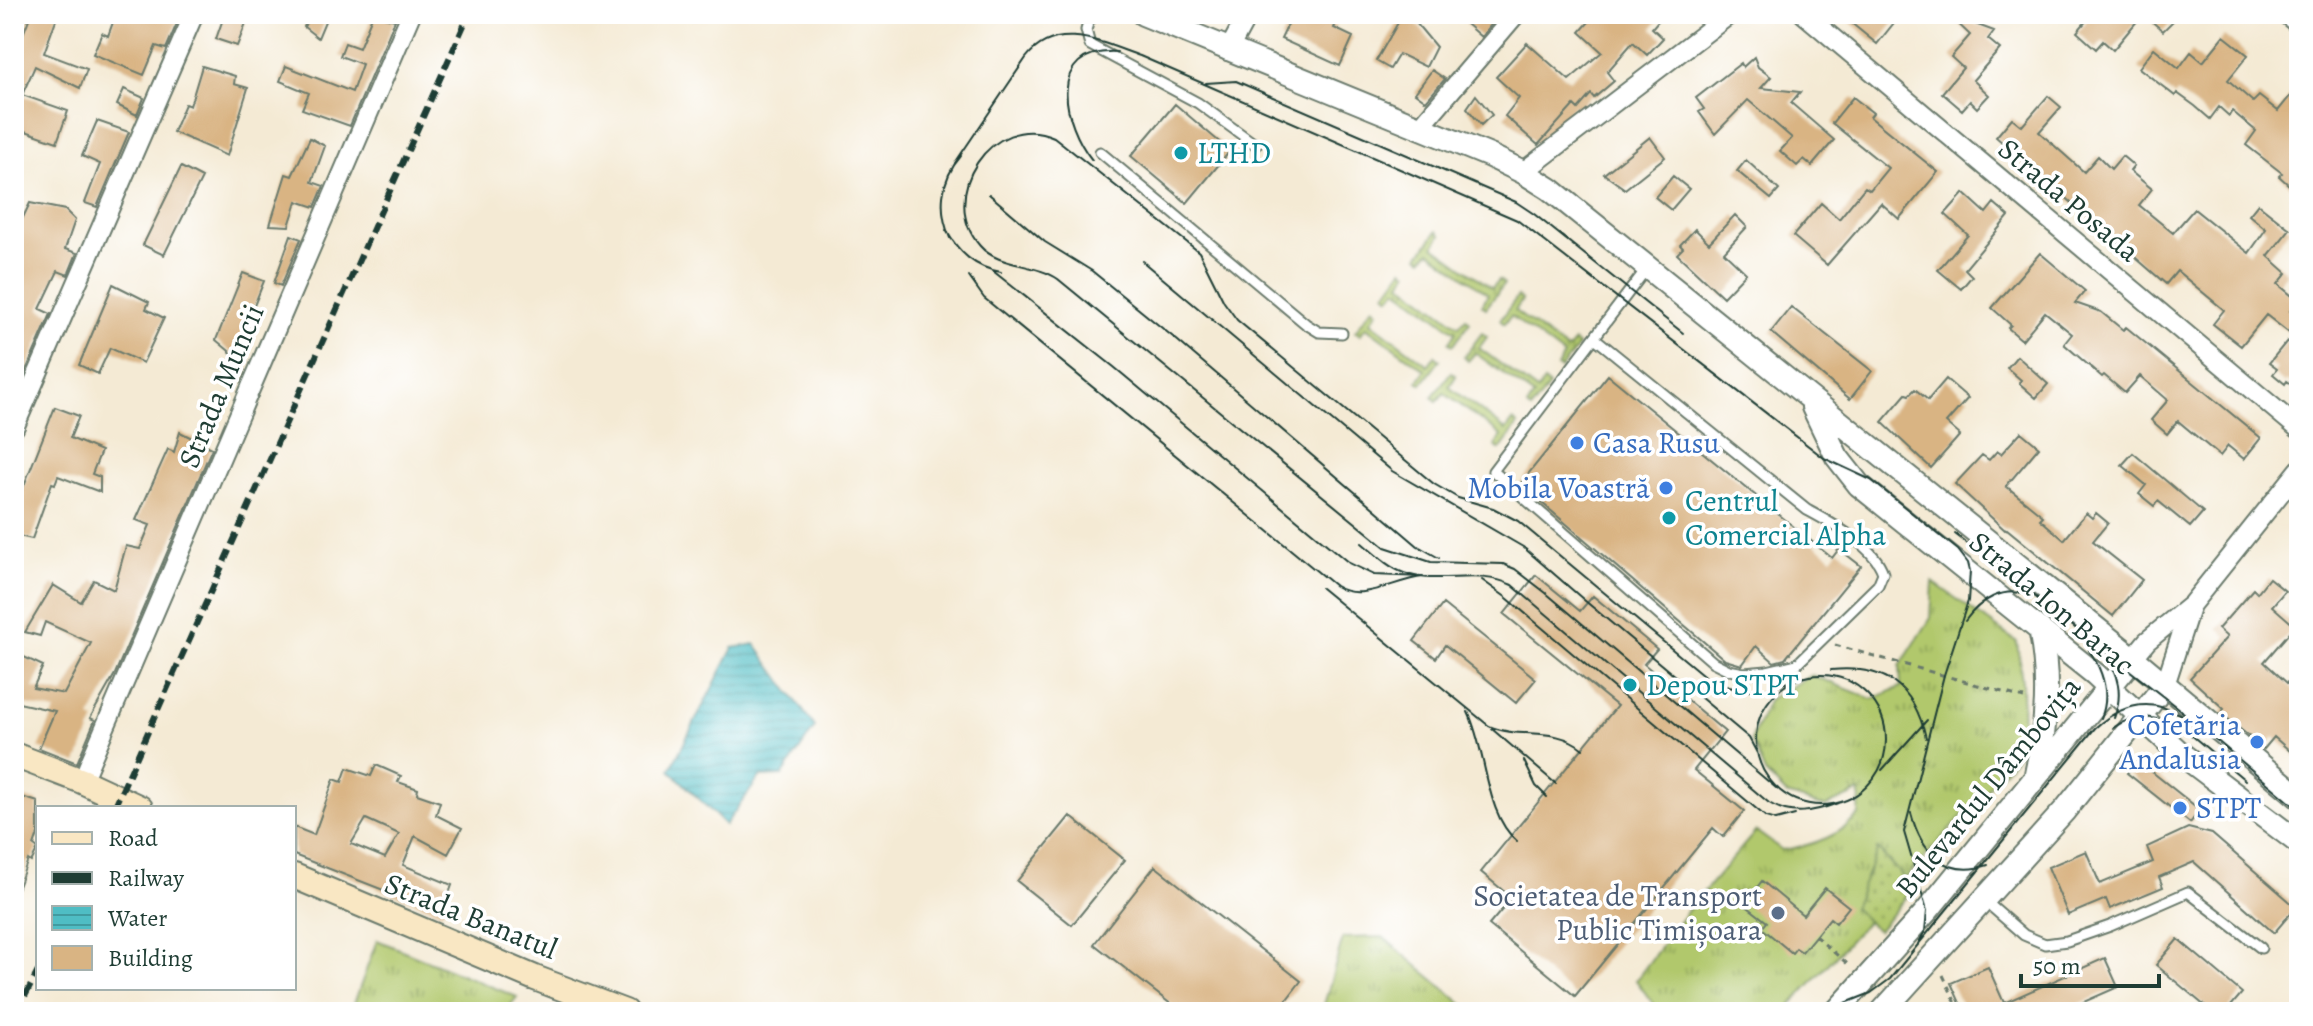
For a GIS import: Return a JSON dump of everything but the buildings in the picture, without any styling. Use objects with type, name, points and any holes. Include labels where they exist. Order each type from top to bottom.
[{"type":"main road","points":[[14,755],[136,806]]},
{"type":"main road","name":"Strada Banatul","points":[[296,877],[520,972],[625,1012]]},
{"type":"street","points":[[14,428],[194,14]]},
{"type":"street","name":"Strada Muncii","points":[[82,781],[411,14]]},
{"type":"street","name":"Strada Ion Barac","points":[[1143,14],[1523,172],[1550,189],[2133,658],[2299,797]]},
{"type":"street","points":[[1228,51],[1248,14]]},
{"type":"street","points":[[1419,128],[1516,14]]},
{"type":"street","points":[[1523,172],[1730,14]]},
{"type":"street","name":"Strada Posada","points":[[1804,14],[2299,429]]},
{"type":"street","points":[[2286,14],[2299,25]]},
{"type":"street","name":"Strada Ion Barac","points":[[1793,387],[1817,412],[1837,457],[1859,485],[2040,629],[2180,753],[2299,843]]},
{"type":"street","name":"Bulevardul Dâmbovița","points":[[1836,1012],[1927,911],[2147,641],[2191,605],[2299,470]]},
{"type":"street","name":"Bulevardul Dâmbovița","points":[[1882,1012],[2097,772],[2165,685],[2191,605]]},
{"type":"street","points":[[2035,777],[2044,737],[2048,676],[2040,629]]},
{"type":"lane","points":[[1091,14],[1086,30],[1090,45],[1198,103],[1256,145]]},
{"type":"lane","points":[[1100,152],[1306,324],[1319,332],[1342,333]]},
{"type":"lane","points":[[1596,339],[1807,510],[1842,530],[1880,562],[1883,573],[1878,585],[1797,664],[1744,673],[1713,662],[1493,471],[1647,268]]},
{"type":"lane","points":[[1984,900],[2024,935],[2045,944],[2067,941],[2110,926],[2188,892],[2261,948]]},
{"type":"path","points":[[1821,641],[1900,666],[2035,701]]},
{"type":"path","points":[[1815,936],[1866,979]]},
{"type":"path","points":[[1934,956],[1960,1012]]},
{"type":"green space","points":[[1437,231],[1441,235],[1434,246],[1492,288],[1499,280],[1504,284],[1486,308],[1482,305],[1488,294],[1430,251],[1423,259],[1419,256]]},
{"type":"green space","points":[[1403,269],[1408,272],[1401,283],[1459,326],[1466,318],[1470,322],[1453,345],[1449,343],[1456,332],[1397,289],[1390,297],[1386,293]]},
{"type":"green space","points":[[1518,296],[1522,300],[1515,311],[1567,350],[1574,342],[1578,346],[1561,369],[1557,367],[1564,356],[1511,316],[1504,324],[1500,320]]},
{"type":"green space","points":[[1373,307],[1378,311],[1371,322],[1428,365],[1435,356],[1440,360],[1422,384],[1418,381],[1425,370],[1366,327],[1360,335],[1355,331]]},
{"type":"green space","points":[[1482,333],[1487,337],[1479,348],[1537,391],[1544,382],[1549,386],[1531,410],[1527,407],[1534,396],[1475,353],[1468,361],[1464,357]]},
{"type":"green space","points":[[1451,372],[1456,376],[1449,387],[1506,430],[1513,421],[1518,425],[1500,450],[1495,446],[1502,436],[1444,393],[1437,401],[1432,397]]},
{"type":"green space","points":[[1933,582],[2017,642],[2022,682],[2023,749],[1785,1012],[1659,1012],[1636,980],[1689,909],[1756,831],[1782,850],[1824,839],[1843,829],[1859,815],[1860,792],[1825,807],[1787,795],[1765,773],[1751,740],[1769,699],[1812,675],[1872,699],[1901,687],[1900,666],[1931,618]]},
{"type":"green space","points":[[1878,849],[1913,888],[1878,931],[1853,908]]},
{"type":"green space","points":[[1383,937],[1472,1012],[1322,1012],[1343,938]]},
{"type":"green space","points":[[377,940],[517,997],[505,1012],[351,1012]]},
{"type":"water","points":[[755,644],[815,727],[782,776],[760,777],[725,825],[670,770],[733,648]]},
{"type":"tram line","points":[[955,163],[1026,58],[1038,46],[1051,39],[1080,38],[1140,56],[1517,220],[1824,458],[1871,480],[1958,550],[1970,571],[1968,601],[1944,675],[1904,832],[1927,911],[1925,931],[1918,944]]},
{"type":"tram line","points":[[1092,160],[1082,145],[1068,109],[1070,75],[1079,62],[1094,54],[1117,52]]},
{"type":"tram line","points":[[1206,83],[1236,81],[1516,202],[1683,333]]},
{"type":"tram line","points":[[1776,788],[1515,569],[1503,564],[1431,562],[1385,547],[1058,279],[988,253],[968,226],[964,204],[968,182],[977,163],[992,146],[1010,136],[1031,132],[1054,137],[1199,252],[1224,302],[1237,320],[1434,484],[1458,498],[1493,508],[1518,521],[1708,679],[1741,690],[1771,687],[1795,680]]},
{"type":"tram line","points":[[950,238],[944,217],[943,196],[949,175],[961,156]]},
{"type":"tram line","points":[[989,194],[1045,242],[1092,271],[1418,546],[1439,558]]},
{"type":"tram line","points":[[946,230],[956,246],[969,258],[983,267],[1001,272]]},
{"type":"tram line","points":[[1142,261],[1392,471],[1523,547],[1749,738],[1757,753]]},
{"type":"tram line","points":[[969,277],[984,298],[1335,586],[1345,591],[1367,591],[1423,577],[1374,575],[1349,563],[1114,367],[993,271]]},
{"type":"tram line","points":[[1955,534],[2193,720]]},
{"type":"tram line","points":[[1362,543],[1387,564],[1417,577],[1485,578],[1512,585],[1769,803],[1795,812],[1838,803]]},
{"type":"tram line","points":[[1482,580],[1766,817],[1776,820],[1795,815]]},
{"type":"tram line","points":[[1321,588],[1489,726],[1561,737],[1583,749]]},
{"type":"tram line","points":[[1965,621],[1993,597],[2010,592],[2029,595]]},
{"type":"tram line","points":[[2089,650],[2104,683],[2105,700],[2101,718]]},
{"type":"tram line","points":[[2104,655],[2118,685],[2114,718]]},
{"type":"tram line","points":[[1831,670],[1867,671],[1894,682],[1914,704],[1926,738]]},
{"type":"tram line","points":[[1821,675],[1846,680],[1867,694],[1881,715],[1886,740],[1881,765],[1867,786],[1846,800],[1821,805],[1796,800],[1775,786],[1761,765],[1756,740],[1761,715],[1775,694],[1796,680],[1821,675]]},
{"type":"tram line","points":[[1823,1012],[1871,993],[1890,979],[2095,728],[2114,714],[2133,706],[2150,705],[2184,716],[2299,810]]},
{"type":"tram line","points":[[1468,712],[1492,799],[1506,830],[1517,841]]},
{"type":"tram line","points":[[2165,713],[2245,780]]},
{"type":"tram line","points":[[2113,728],[2141,718],[2169,723]]},
{"type":"tram line","points":[[1882,770],[1927,720]]},
{"type":"tram line","points":[[1492,729],[1556,784]]},
{"type":"tram line","points":[[1524,761],[1536,786],[1547,797]]},
{"type":"tram line","points":[[1911,813],[1921,840],[1937,859],[1959,868],[1988,865]]},
{"type":"railway","points":[[115,806],[469,14]]},
{"type":"railway","points":[[17,1012],[36,975]]},
{"type":"place","name":"LTHD","points":[[1181,153]]},
{"type":"place","name":"Casa Rusu","points":[[1577,443]]},
{"type":"place","name":"Mobila Voastră","points":[[1666,488]]},
{"type":"place","name":"Centrul Comercial Alpha","points":[[1669,518]]},
{"type":"place","name":"Depou STPT","points":[[1630,685]]},
{"type":"place","name":"Cofetăria Andalusia","points":[[2257,742]]},
{"type":"place","name":"STPT","points":[[2180,808]]},
{"type":"place","name":"Societatea de Transport Public Timișoara","points":[[1778,913]]}]
